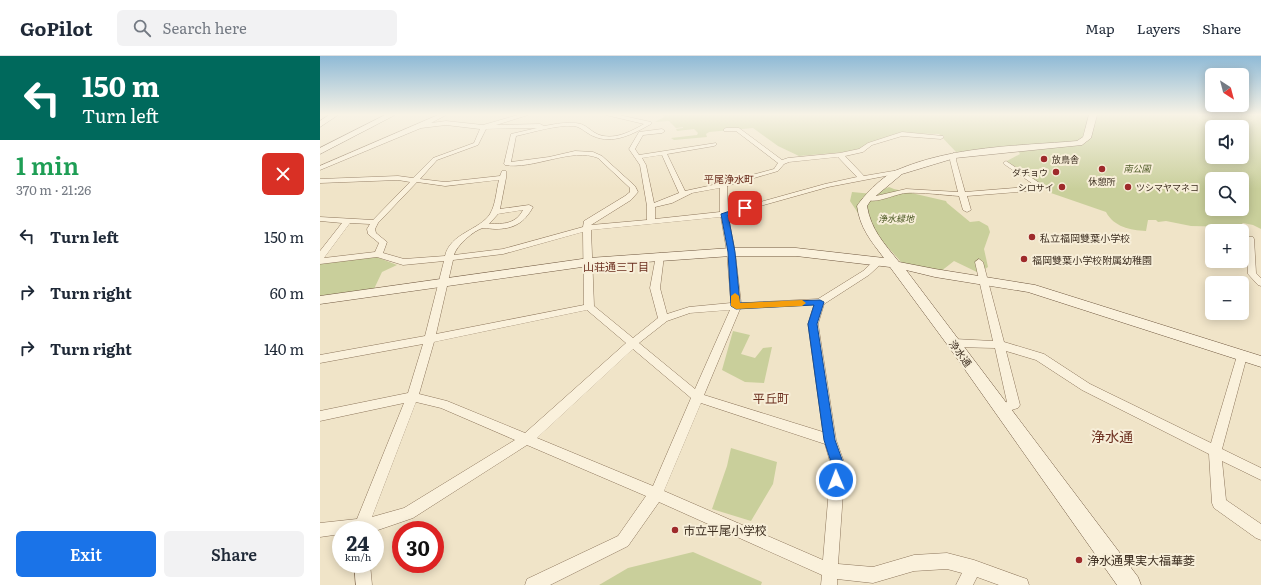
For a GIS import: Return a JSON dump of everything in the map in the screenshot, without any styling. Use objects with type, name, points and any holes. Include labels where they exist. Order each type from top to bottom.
[{"type":"street","points":[[320,151],[342,140]]},
{"type":"street","points":[[320,168],[387,140]]},
{"type":"street","points":[[378,254],[382,242],[372,234],[375,222],[435,159],[476,144],[479,140]]},
{"type":"street","points":[[363,521],[412,397],[430,339],[449,262],[448,258],[455,246],[470,233],[488,221],[495,212],[513,140]]},
{"type":"street","points":[[637,140],[632,149],[643,164],[651,206],[650,221]]},
{"type":"street","points":[[751,140],[782,163]]},
{"type":"street","points":[[651,206],[669,201],[690,191],[723,185],[776,170],[782,163],[796,158],[840,155],[861,151],[870,144],[884,140]]},
{"type":"street","points":[[320,261],[378,254],[403,262],[512,250],[587,228],[724,214],[827,185],[898,172],[954,155],[1079,143],[1084,140]]},
{"type":"street","points":[[637,157],[714,144]]},
{"type":"street","points":[[663,152],[683,194]]},
{"type":"street","points":[[507,164],[549,159],[575,153],[593,154],[600,157],[633,187],[634,192],[628,198],[587,223],[590,307],[697,397],[830,440]]},
{"type":"street","points":[[840,155],[862,178]]},
{"type":"street","points":[[954,155],[953,160],[967,210]]},
{"type":"street","points":[[867,198],[876,198],[906,191],[962,194],[1029,189],[1038,184],[1006,163]]},
{"type":"street","points":[[867,198],[898,172]]},
{"type":"street","points":[[320,181],[398,178],[445,184],[503,178]]},
{"type":"street","points":[[533,585],[623,541],[656,494],[736,306],[731,252],[724,214],[723,185]]},
{"type":"street","name":"浄水通","points":[[867,198],[862,206],[864,220],[1130,585]]},
{"type":"street","points":[[482,226],[511,227],[519,220],[529,207],[495,212]]},
{"type":"street","points":[[320,219],[375,222]]},
{"type":"street","points":[[320,256],[347,221]]},
{"type":"street","points":[[1250,239],[1252,274],[1261,283]]},
{"type":"street","points":[[320,300],[589,262],[731,252],[796,252],[879,261],[1030,288],[1050,293],[1261,362]]},
{"type":"street","points":[[660,256],[655,288],[663,319]]},
{"type":"street","points":[[384,521],[408,513],[528,439],[633,343],[663,319],[689,310],[820,302],[866,273],[879,261]]},
{"type":"street","points":[[978,262],[984,280],[1014,405],[1001,408]]},
{"type":"street","points":[[820,302],[813,324],[830,440],[838,465],[830,578]]},
{"type":"street","points":[[320,359],[590,307]]},
{"type":"street","points":[[954,343],[1000,345],[1040,357],[1086,387],[1261,474]]},
{"type":"street","points":[[1242,356],[1215,450],[1219,503],[1261,533]]},
{"type":"street","points":[[320,416],[412,397],[443,404],[656,494],[830,578],[873,575],[914,563],[947,561],[974,568],[1021,585]]},
{"type":"street","points":[[320,530],[332,529]]},
{"type":"street","points":[[964,585],[974,568]]},
{"type":"street","points":[[363,573],[364,585]]},
{"type":"green space","points":[[769,140],[885,140],[863,148],[846,152],[799,156],[778,146]]},
{"type":"green space","name":"南公園","points":[[944,140],[1205,140],[1205,164],[1249,164],[1249,140],[1261,140],[1261,229],[1253,225],[1243,223],[1191,226],[1166,221],[1158,222],[1156,220],[1148,220],[1146,231],[1128,229],[1113,221],[1106,212],[1051,193],[1005,162],[1020,154],[1017,150],[956,152]]},
{"type":"green space","name":"浄水緑地","points":[[889,187],[946,201],[970,222],[979,221],[988,226],[990,232],[984,249],[988,267],[979,273],[954,261],[940,272],[902,263],[885,244],[874,237],[850,201],[852,192],[873,194]]},
{"type":"green space","points":[[374,256],[397,265],[382,272],[374,289],[320,296],[320,262]]},
{"type":"green space","points":[[733,331],[750,335],[741,354],[755,358],[763,348],[772,347],[764,383],[745,382],[722,370]]},
{"type":"green space","points":[[731,448],[777,462],[773,484],[751,521],[712,509],[727,466]]},
{"type":"green space","points":[[693,552],[762,582],[761,585],[599,585],[628,568]]},
{"type":"slow traffic","points":[[735,296],[736,306],[802,303]]},
{"type":"place","name":"放鳥舎","points":[[1044,159]]},
{"type":"place","name":"休憩所","points":[[1102,169]]},
{"type":"place","name":"ダチョウ","points":[[1056,172]]},
{"type":"place","name":"シロサイ","points":[[1062,187]]},
{"type":"place","name":"ツシマヤマネコ","points":[[1128,187]]},
{"type":"place","name":"私立福岡雙葉小学校","points":[[1032,237]]},
{"type":"place","name":"福岡雙葉小学校附属幼稚園","points":[[1024,259]]},
{"type":"place","name":"市立平尾小学校","points":[[675,530]]},
{"type":"place","name":"浄水通果実大福華菱","points":[[1079,560]]},
{"type":"district","name":"平尾浄水町","points":[[729,178]]},
{"type":"district","name":"山荘通三丁目","points":[[616,266]]},
{"type":"district","name":"平丘町","points":[[771,398]]},
{"type":"district","name":"浄水通","points":[[1112,436]]},
{"type":"route","points":[[745,208],[724,214],[731,252],[736,306],[820,302],[813,324],[830,440],[838,465],[836,480]]}]
